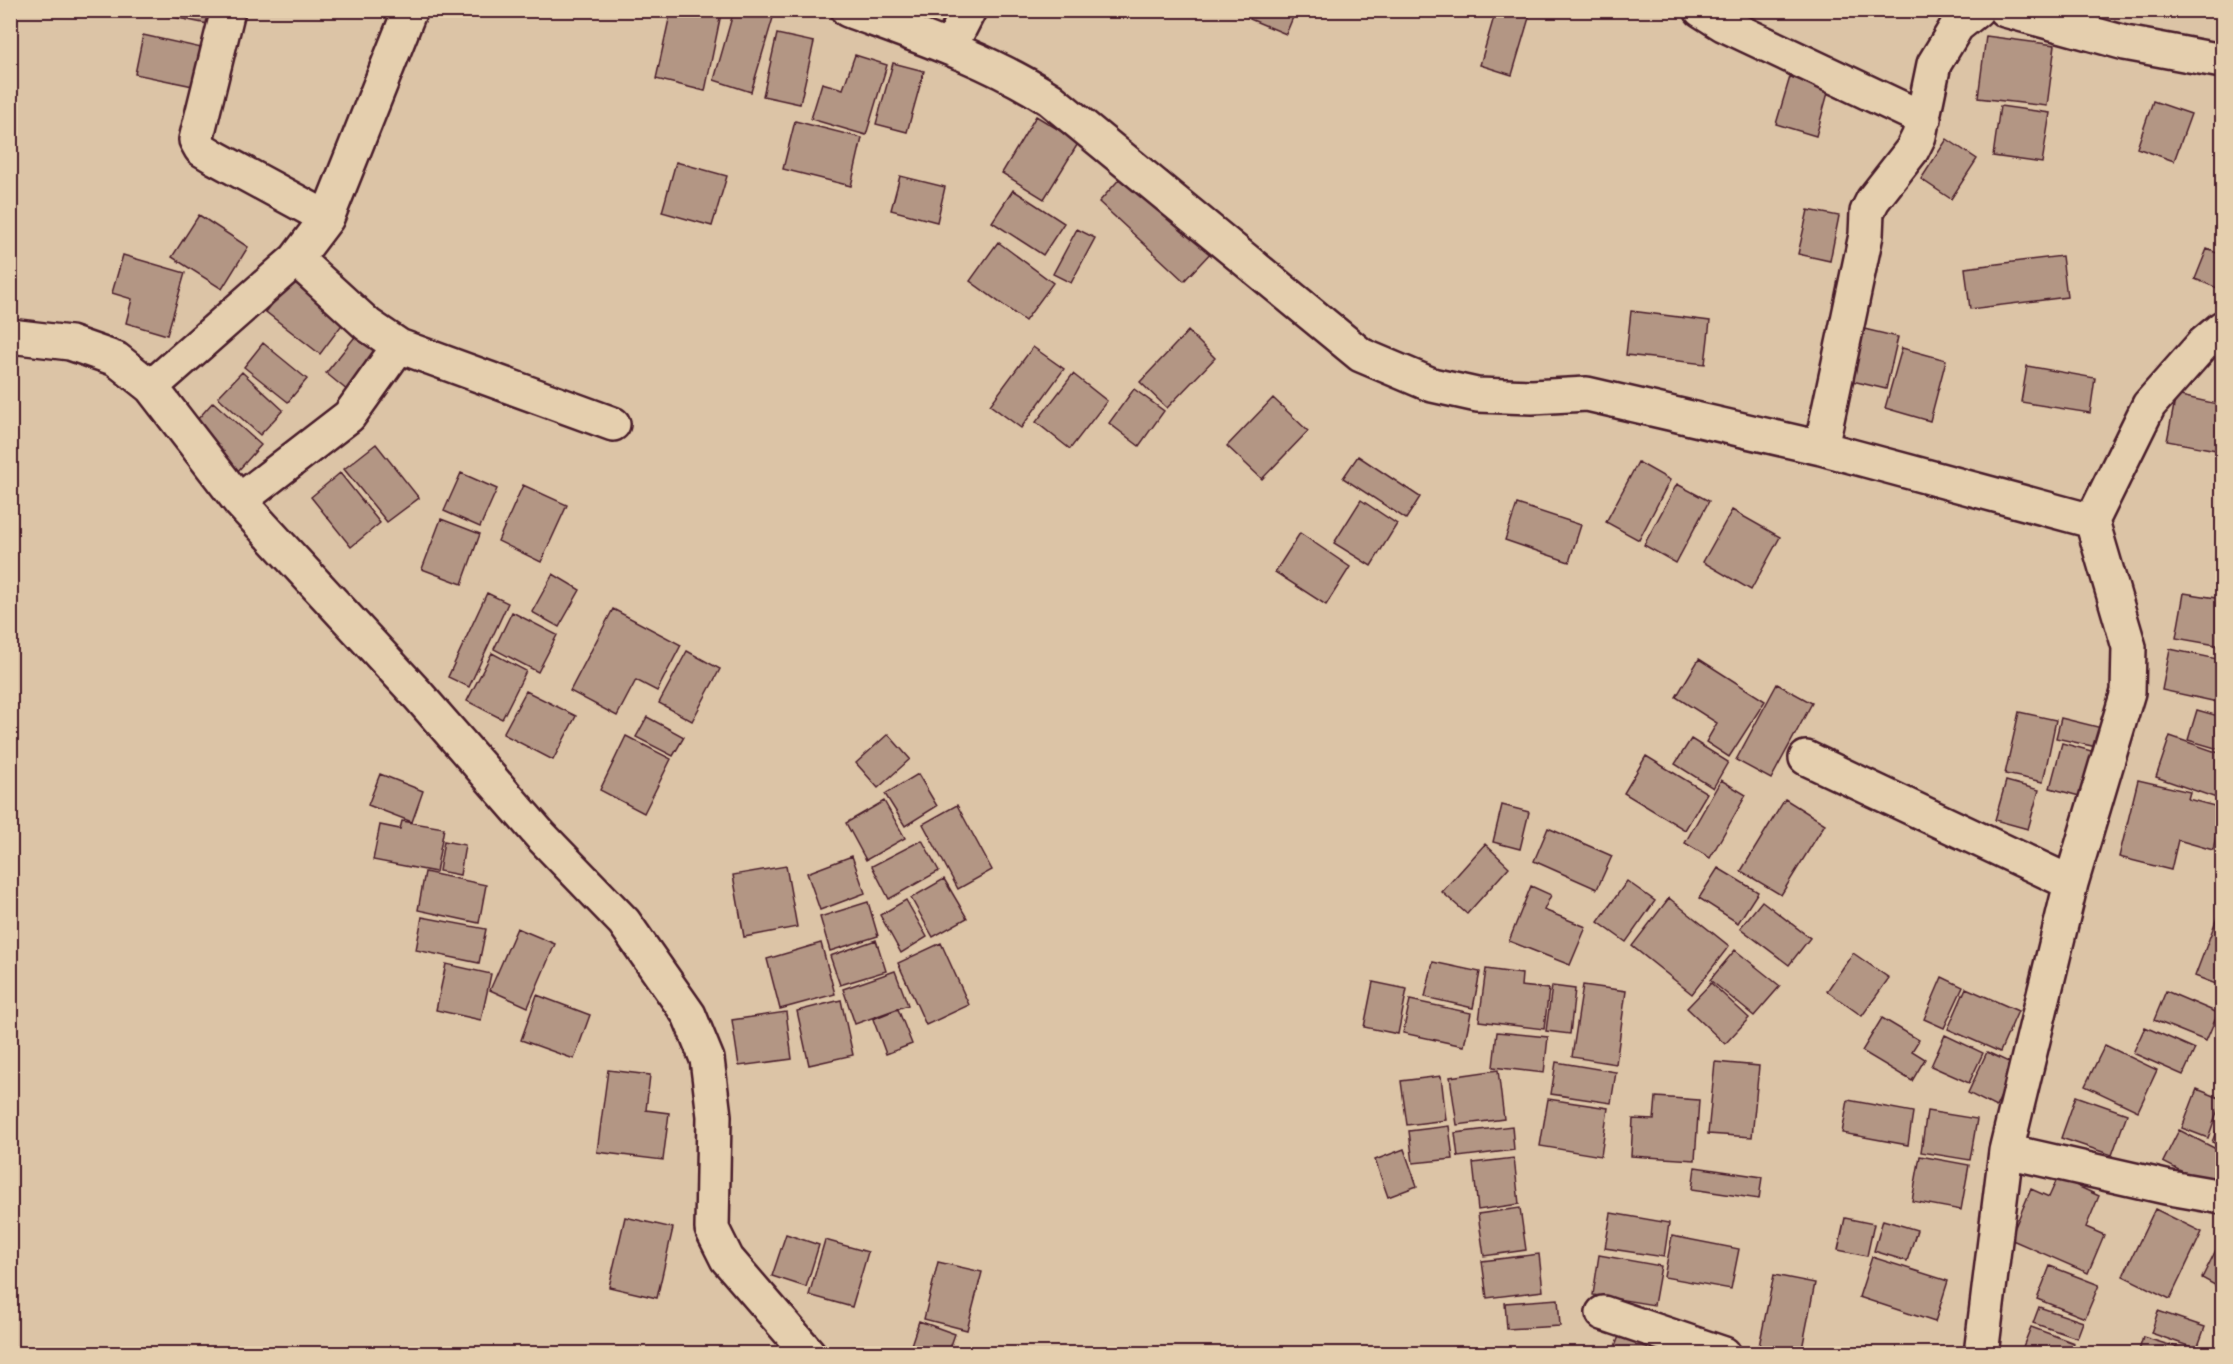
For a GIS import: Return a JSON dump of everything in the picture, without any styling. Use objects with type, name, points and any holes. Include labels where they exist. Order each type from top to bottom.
[{"type":"street","points":[[228,10],[196,140],[201,149],[216,158],[327,218]]},
{"type":"street","points":[[151,387],[296,259],[327,218],[410,10]]},
{"type":"street","points":[[848,10],[950,47],[1021,81],[1050,99],[1361,355],[1432,385],[1477,395],[1533,397],[1587,394],[1821,448],[2092,521]]},
{"type":"street","points":[[950,47],[969,10]]},
{"type":"street","points":[[1701,10],[1723,24],[1924,119]]},
{"type":"street","points":[[1821,448],[1866,235],[1867,212],[1873,200],[1912,150],[1924,119],[1934,64],[1957,26],[1977,10]]},
{"type":"street","points":[[2006,10],[2125,43],[2223,61]]},
{"type":"street","points":[[296,259],[368,325],[399,346],[613,424]]},
{"type":"street","points":[[1981,1353],[2006,1151],[2071,883],[2128,692],[2129,647],[2092,521],[2149,405],[2203,344],[2223,328]]},
{"type":"street","points":[[10,336],[80,346],[116,359],[151,387],[240,501],[418,695],[541,836],[624,922],[689,1015],[707,1059],[714,1116],[712,1229],[727,1259],[809,1353]]},
{"type":"street","points":[[240,501],[350,416],[399,346]]},
{"type":"street","points":[[1806,758],[2071,883]]},
{"type":"street","points":[[2006,1151],[2170,1188],[2223,1197]]},
{"type":"street","points":[[1604,1313],[1724,1353]]},
{"type":"building","points":[[153,10],[211,10],[208,24],[153,13]]},
{"type":"building","points":[[671,10],[706,10],[721,14],[705,91],[656,79]]},
{"type":"building","points":[[734,10],[775,11],[751,92],[714,80]]},
{"type":"building","points":[[1253,10],[1296,10],[1286,34],[1250,19]]},
{"type":"building","points":[[1496,10],[1531,11],[1512,75],[1480,65]]},
{"type":"building","points":[[777,34],[814,42],[800,104],[763,96]]},
{"type":"building","points":[[143,35],[206,49],[198,87],[135,74]]},
{"type":"building","points":[[1986,36],[2055,45],[2047,106],[1978,98]]},
{"type":"building","points":[[855,55],[887,65],[866,135],[811,119],[822,83],[843,89]]},
{"type":"building","points":[[893,63],[924,71],[907,132],[876,124]]},
{"type":"building","points":[[1790,77],[1829,89],[1816,136],[1776,124]]},
{"type":"building","points":[[2153,101],[2191,114],[2174,161],[2137,148]]},
{"type":"building","points":[[2000,106],[2050,113],[2042,163],[1993,156]]},
{"type":"building","points":[[1036,116],[1079,142],[1044,199],[1002,173]]},
{"type":"building","points":[[795,121],[862,138],[851,186],[783,169]]},
{"type":"building","points":[[1947,139],[1977,159],[1951,199],[1921,179]]},
{"type":"building","points":[[676,162],[727,176],[712,226],[662,212]]},
{"type":"building","points":[[1131,166],[1216,247],[1184,281],[1099,202]]},
{"type":"building","points":[[900,176],[945,187],[937,222],[891,210]]},
{"type":"building","points":[[1013,190],[1064,223],[1043,255],[992,222]]},
{"type":"building","points":[[1808,210],[1839,216],[1830,261],[1798,254]]},
{"type":"building","points":[[199,215],[248,247],[222,289],[172,257]]},
{"type":"building","points":[[1077,229],[1095,238],[1071,283],[1053,274]]},
{"type":"building","points":[[998,242],[1053,283],[1025,321],[970,281]]},
{"type":"building","points":[[2207,249],[2222,255],[2222,290],[2195,279]]},
{"type":"building","points":[[123,255],[185,273],[167,335],[126,323],[132,299],[112,293]]},
{"type":"building","points":[[2062,256],[2067,297],[1970,309],[1965,268]]},
{"type":"building","points":[[291,280],[344,322],[320,354],[266,312]]},
{"type":"building","points":[[1631,311],[1710,321],[1705,364],[1626,355]]},
{"type":"building","points":[[1860,328],[1898,337],[1886,389],[1848,380]]},
{"type":"building","points":[[1188,331],[1215,358],[1167,408],[1140,382]]},
{"type":"building","points":[[358,333],[380,349],[348,391],[326,373]]},
{"type":"building","points":[[263,343],[307,379],[288,402],[244,367]]},
{"type":"building","points":[[1033,347],[1064,369],[1021,428],[990,405]]},
{"type":"building","points":[[1902,348],[1946,360],[1930,421],[1885,408]]},
{"type":"building","points":[[2027,366],[2095,378],[2090,413],[2021,402]]},
{"type":"building","points":[[242,372],[283,410],[260,435],[218,397]]},
{"type":"building","points":[[1073,374],[1107,401],[1070,449],[1036,422]]},
{"type":"building","points":[[1134,389],[1164,411],[1139,446],[1109,423]]},
{"type":"building","points":[[2176,395],[2222,405],[2222,451],[2167,441]]},
{"type":"building","points":[[1273,398],[1308,431],[1262,479],[1227,446]]},
{"type":"building","points":[[213,402],[261,445],[237,472],[189,429]]},
{"type":"building","points":[[376,444],[419,498],[387,522],[344,469]]},
{"type":"building","points":[[1358,456],[1420,497],[1406,519],[1343,478]]},
{"type":"building","points":[[1638,462],[1670,480],[1639,540],[1606,522]]},
{"type":"building","points":[[340,473],[380,523],[351,547],[311,497]]},
{"type":"building","points":[[461,473],[497,489],[480,527],[444,511]]},
{"type":"building","points":[[1677,484],[1709,501],[1676,563],[1644,545]]},
{"type":"building","points":[[523,485],[567,505],[541,562],[498,541]]},
{"type":"building","points":[[1361,500],[1397,524],[1371,566],[1334,543]]},
{"type":"building","points":[[1517,504],[1581,525],[1569,562],[1505,540]]},
{"type":"building","points":[[1732,510],[1780,537],[1751,590],[1703,562]]},
{"type":"building","points":[[441,519],[480,534],[462,584],[422,569]]},
{"type":"building","points":[[1300,533],[1350,567],[1326,605],[1275,572]]},
{"type":"building","points":[[553,574],[580,590],[559,627],[532,612]]},
{"type":"building","points":[[487,593],[508,603],[469,687],[448,677]]},
{"type":"building","points":[[2184,593],[2222,599],[2222,646],[2176,638]]},
{"type":"building","points":[[613,609],[681,645],[657,691],[636,680],[617,716],[570,691]]},
{"type":"building","points":[[512,612],[557,635],[538,672],[494,649]]},
{"type":"building","points":[[2170,649],[2222,660],[2222,703],[2162,690]]},
{"type":"building","points":[[687,651],[720,669],[692,721],[659,703]]},
{"type":"building","points":[[492,653],[526,671],[502,719],[467,701]]},
{"type":"building","points":[[1699,659],[1765,701],[1729,757],[1706,742],[1717,723],[1676,697]]},
{"type":"building","points":[[1777,684],[1812,703],[1771,779],[1736,760]]},
{"type":"building","points":[[526,691],[576,716],[553,760],[503,734]]},
{"type":"building","points":[[2197,710],[2222,717],[2222,750],[2188,740]]},
{"type":"building","points":[[2019,712],[2056,720],[2043,782],[2005,774]]},
{"type":"building","points":[[647,717],[684,737],[673,756],[636,737]]},
{"type":"building","points":[[2061,718],[2106,729],[2101,748],[2056,738]]},
{"type":"building","points":[[888,734],[910,759],[878,788],[856,763]]},
{"type":"building","points":[[626,736],[671,759],[644,813],[600,790]]},
{"type":"building","points":[[2170,736],[2222,754],[2222,800],[2156,777]]},
{"type":"building","points":[[1691,739],[1728,762],[1713,788],[1675,764]]},
{"type":"building","points":[[2062,743],[2095,752],[2083,797],[2050,788]]},
{"type":"building","points":[[1646,756],[1707,793],[1685,830],[1624,793]]},
{"type":"building","points":[[380,774],[423,791],[412,822],[368,805]]},
{"type":"building","points":[[918,774],[937,806],[905,826],[885,794]]},
{"type":"building","points":[[1721,780],[1746,795],[1710,858],[1685,843]]},
{"type":"building","points":[[2138,780],[2190,792],[2188,799],[2222,808],[2213,850],[2178,840],[2171,870],[2119,857]]},
{"type":"building","points":[[2006,781],[2039,790],[2028,829],[1995,820]]},
{"type":"building","points":[[1785,799],[1825,824],[1781,895],[1741,871]]},
{"type":"building","points":[[884,801],[905,838],[866,860],[846,823]]},
{"type":"building","points":[[957,805],[992,870],[958,889],[923,824]]},
{"type":"building","points":[[1502,805],[1529,812],[1520,849],[1493,842]]},
{"type":"building","points":[[402,821],[444,828],[436,872],[373,860],[380,825],[400,829]]},
{"type":"building","points":[[1548,828],[1612,856],[1597,889],[1534,861]]},
{"type":"building","points":[[922,840],[939,871],[889,899],[872,866]]},
{"type":"building","points":[[444,841],[465,845],[460,875],[439,871]]},
{"type":"building","points":[[1485,844],[1509,867],[1467,914],[1442,892]]},
{"type":"building","points":[[852,856],[865,893],[820,910],[807,873]]},
{"type":"building","points":[[786,866],[797,927],[744,937],[733,875]]},
{"type":"building","points":[[1718,868],[1758,892],[1738,923],[1699,898]]},
{"type":"building","points":[[425,872],[486,885],[479,923],[418,910]]},
{"type":"building","points":[[944,879],[967,918],[933,937],[911,898]]},
{"type":"building","points":[[1627,881],[1655,901],[1626,942],[1598,922]]},
{"type":"building","points":[[1531,886],[1551,895],[1544,910],[1586,927],[1570,965],[1509,941]]},
{"type":"building","points":[[1669,898],[1729,946],[1692,994],[1632,946]]},
{"type":"building","points":[[906,900],[927,937],[901,953],[880,915]]},
{"type":"building","points":[[1762,901],[1810,938],[1789,965],[1740,928]]},
{"type":"building","points":[[868,902],[878,936],[830,951],[820,917]]},
{"type":"building","points":[[2220,910],[2222,911],[2221,986],[2195,976]]},
{"type":"building","points":[[422,917],[486,929],[479,963],[416,950]]},
{"type":"building","points":[[517,928],[555,944],[528,1007],[490,990]]},
{"type":"building","points":[[876,940],[886,971],[840,985],[830,956]]},
{"type":"building","points":[[821,943],[835,994],[780,1009],[767,959]]},
{"type":"building","points":[[941,943],[969,1005],[926,1025],[898,963]]},
{"type":"building","points":[[1735,950],[1780,986],[1754,1016],[1710,980]]},
{"type":"building","points":[[1853,953],[1889,978],[1862,1016],[1827,991]]},
{"type":"building","points":[[1433,962],[1480,972],[1473,1008],[1425,997]]},
{"type":"building","points":[[446,964],[491,974],[481,1020],[436,1010]]},
{"type":"building","points":[[1486,969],[1522,974],[1521,986],[1549,989],[1544,1029],[1479,1021]]},
{"type":"building","points":[[895,971],[908,1005],[855,1024],[843,989]]},
{"type":"building","points":[[1942,977],[1963,987],[1944,1028],[1924,1019]]},
{"type":"building","points":[[1373,982],[1407,989],[1398,1034],[1364,1027]]},
{"type":"building","points":[[1711,983],[1749,1018],[1725,1044],[1687,1008]]},
{"type":"building","points":[[1583,985],[1626,991],[1616,1064],[1572,1057]]},
{"type":"building","points":[[1552,986],[1575,989],[1570,1034],[1546,1031]]},
{"type":"building","points":[[1966,988],[2018,1011],[2000,1052],[1948,1029]]},
{"type":"building","points":[[2166,991],[2218,1013],[2206,1041],[2154,1020]]},
{"type":"building","points":[[537,995],[590,1015],[574,1059],[521,1040]]},
{"type":"building","points":[[841,1000],[853,1055],[809,1065],[797,1011]]},
{"type":"building","points":[[1410,1000],[1471,1013],[1464,1046],[1403,1033]]},
{"type":"building","points":[[898,1009],[912,1044],[886,1054],[873,1019]]},
{"type":"building","points":[[786,1012],[792,1059],[739,1066],[732,1020]]},
{"type":"building","points":[[1882,1018],[1919,1040],[1912,1051],[1925,1059],[1912,1081],[1862,1051]]},
{"type":"building","points":[[2145,1027],[2195,1049],[2183,1075],[2133,1053]]},
{"type":"building","points":[[1497,1032],[1548,1037],[1544,1073],[1493,1067]]},
{"type":"building","points":[[1945,1035],[1983,1053],[1969,1083],[1931,1066]]},
{"type":"building","points":[[2105,1045],[2157,1070],[2138,1111],[2085,1086]]},
{"type":"building","points":[[1987,1052],[2015,1065],[1996,1107],[1968,1093]]},
{"type":"building","points":[[1556,1062],[1616,1072],[1611,1103],[1551,1094]]},
{"type":"building","points":[[1715,1062],[1759,1066],[1752,1137],[1708,1134]]},
{"type":"building","points":[[608,1070],[650,1075],[646,1110],[669,1113],[663,1160],[597,1152]]},
{"type":"building","points":[[1498,1070],[1504,1119],[1457,1125],[1450,1077]]},
{"type":"building","points":[[1441,1076],[1446,1120],[1407,1125],[1401,1081]]},
{"type":"building","points":[[2197,1089],[2222,1099],[2208,1138],[2182,1128]]},
{"type":"building","points":[[2076,1096],[2127,1114],[2112,1155],[2061,1138]]},
{"type":"building","points":[[1656,1097],[1699,1100],[1695,1160],[1631,1156],[1633,1119],[1654,1120]]},
{"type":"building","points":[[1548,1099],[1608,1108],[1601,1156],[1540,1146]]},
{"type":"building","points":[[1848,1100],[1913,1112],[1908,1145],[1842,1133]]},
{"type":"building","points":[[1927,1111],[1977,1119],[1970,1160],[1921,1152]]},
{"type":"building","points":[[2222,1117],[2222,1146],[2212,1142]]},
{"type":"building","points":[[1449,1126],[1453,1159],[1413,1163],[1409,1131]]},
{"type":"building","points":[[1512,1126],[1514,1150],[1458,1157],[1455,1133]]},
{"type":"building","points":[[2179,1130],[2222,1152],[2222,1192],[2163,1162]]},
{"type":"building","points":[[1404,1149],[1417,1186],[1388,1197],[1375,1160]]},
{"type":"building","points":[[1920,1156],[1969,1165],[1961,1210],[1912,1201]]},
{"type":"building","points":[[1514,1158],[1519,1204],[1478,1210],[1473,1163]]},
{"type":"building","points":[[1695,1167],[1762,1177],[1759,1199],[1692,1189]]},
{"type":"building","points":[[2058,1177],[2099,1196],[2086,1227],[2104,1235],[2088,1273],[2010,1239],[2031,1189],[2049,1197]]},
{"type":"building","points":[[1520,1208],[1526,1250],[1484,1256],[1478,1214]]},
{"type":"building","points":[[2155,1209],[2202,1232],[2170,1299],[2123,1276]]},
{"type":"building","points":[[1611,1213],[1669,1223],[1664,1257],[1605,1248]]},
{"type":"building","points":[[625,1217],[673,1228],[657,1298],[609,1287]]},
{"type":"building","points":[[1845,1218],[1874,1224],[1867,1256],[1838,1250]]},
{"type":"building","points":[[1883,1220],[1917,1230],[1907,1261],[1874,1251]]},
{"type":"building","points":[[786,1234],[819,1245],[806,1287],[772,1276]]},
{"type":"building","points":[[1672,1236],[1739,1249],[1731,1289],[1664,1277]]},
{"type":"building","points":[[825,1240],[868,1252],[852,1307],[809,1295]]},
{"type":"building","points":[[2219,1244],[2222,1246],[2222,1289],[2202,1278]]},
{"type":"building","points":[[1539,1254],[1543,1291],[1487,1298],[1482,1261]]},
{"type":"building","points":[[1599,1255],[1661,1266],[1654,1305],[1593,1295]]},
{"type":"building","points":[[1872,1257],[1948,1281],[1935,1322],[1859,1297]]},
{"type":"building","points":[[938,1262],[982,1272],[967,1330],[924,1319]]},
{"type":"building","points":[[2050,1266],[2099,1285],[2085,1318],[2037,1299]]},
{"type":"building","points":[[1774,1275],[1815,1283],[1801,1354],[1759,1346]]},
{"type":"building","points":[[1558,1299],[1560,1326],[1507,1329],[1505,1303]]},
{"type":"building","points":[[2039,1307],[2083,1322],[2077,1338],[2033,1323]]},
{"type":"building","points":[[2158,1311],[2205,1327],[2197,1349],[2151,1333]]},
{"type":"building","points":[[919,1321],[955,1334],[948,1354],[908,1354]]},
{"type":"building","points":[[1623,1326],[1680,1354],[1612,1354]]},
{"type":"building","points":[[2031,1327],[2074,1343],[2070,1354],[2020,1354]]},
{"type":"building","points":[[2143,1337],[2199,1354],[2138,1354]]}]
